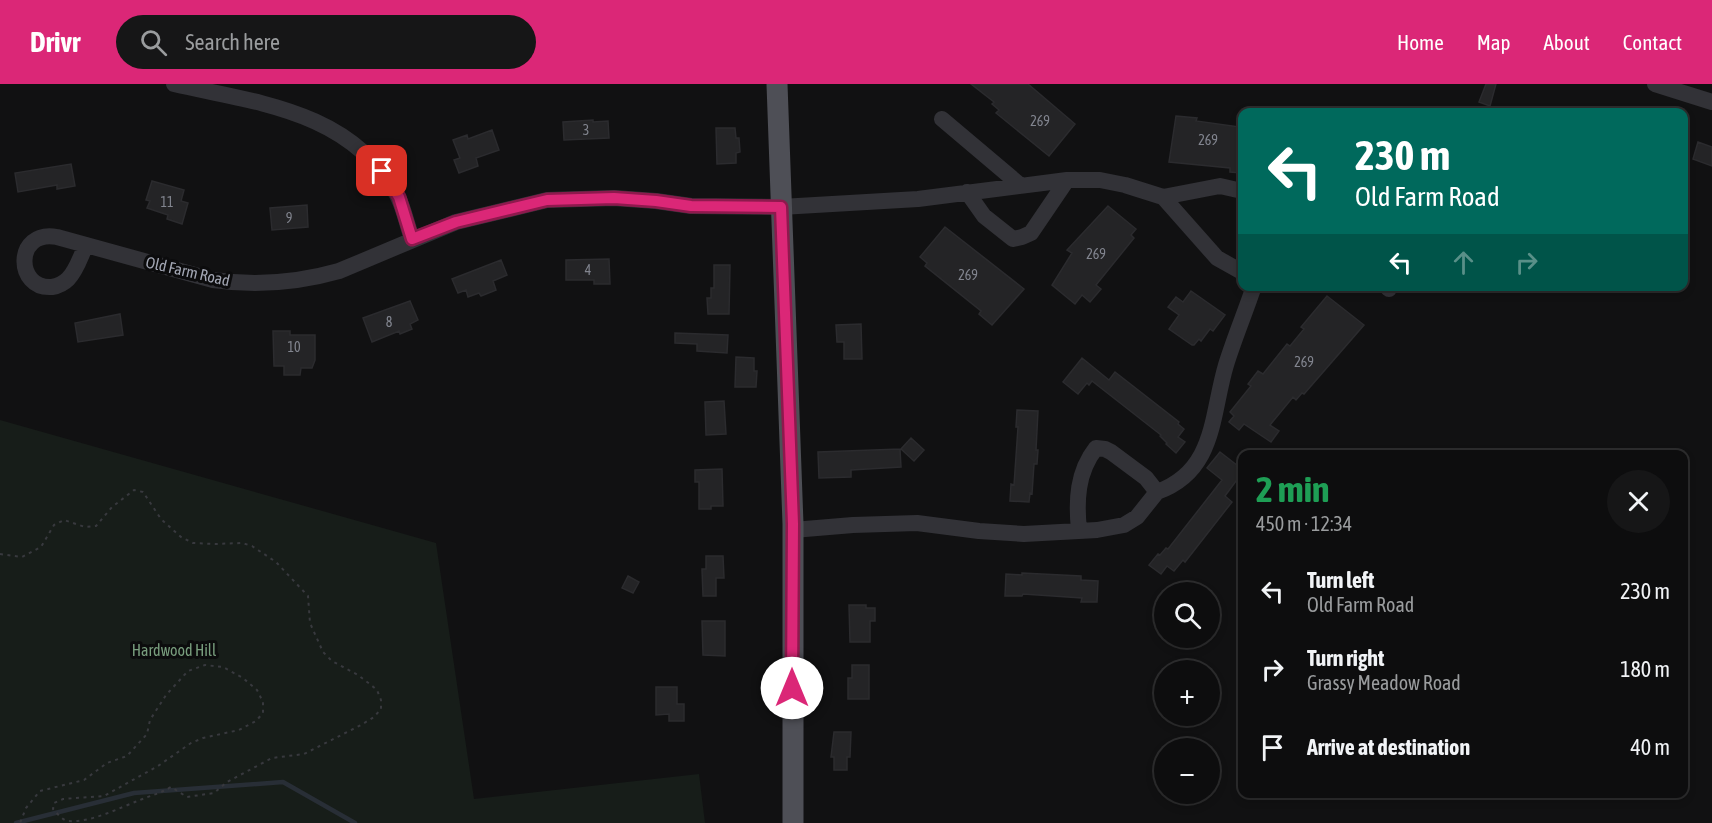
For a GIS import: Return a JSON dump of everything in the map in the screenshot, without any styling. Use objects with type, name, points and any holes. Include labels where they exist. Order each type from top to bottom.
[{"type":"main road","points":[[777,84],[793,530],[794,823]]},
{"type":"street","points":[[174,84],[266,104],[304,115],[333,130],[359,149],[382,171],[399,197],[412,239]]},
{"type":"street","points":[[1655,84],[1712,102]]},
{"type":"street","points":[[942,119],[1020,185]]},
{"type":"street","points":[[967,192],[984,216],[1013,239],[1030,233],[1066,180]]},
{"type":"street","name":"Old Farm Road","points":[[86,245],[213,280],[258,284],[290,282],[330,274],[456,222],[547,200],[614,198],[691,206],[781,207],[918,199],[1066,180],[1100,180],[1163,197]]},
{"type":"street","points":[[1163,197],[1220,186],[1238,190]]},
{"type":"street","points":[[1163,197],[1217,258],[1238,270]]},
{"type":"street","points":[[793,530],[917,523],[979,531],[1054,534],[1124,525],[1137,517],[1157,492],[1178,482],[1199,461],[1205,451],[1226,367],[1252,291]]},
{"type":"street","points":[[1079,530],[1076,506],[1082,473],[1087,459],[1096,448],[1105,449],[1146,478],[1157,492]]},
{"type":"path","points":[[0,554],[22,557],[41,547],[54,525],[64,520],[85,527],[96,526],[123,497],[134,490],[143,492],[161,519],[181,537],[193,543],[242,543],[252,546],[276,562],[308,596],[310,623],[323,652],[332,661],[371,685],[377,690],[381,700],[381,709],[374,717],[361,725],[304,754],[272,758],[227,782],[214,793],[187,797],[171,787],[157,796],[143,798],[119,810],[91,819],[74,822],[64,820],[53,809],[54,803],[63,799],[104,796],[158,766],[191,743],[239,730],[256,721],[263,713],[263,702],[257,690],[243,678],[223,667],[205,665],[188,671],[175,683],[150,720],[147,734],[127,756],[107,763],[84,780],[40,790],[26,808],[20,823]]},
{"type":"green space","name":"Hardwood Hill","points":[[0,420],[436,543],[474,799],[699,774],[705,823],[0,823]]},
{"type":"building","points":[[971,84],[1028,84],[1075,124],[1049,156],[996,113],[999,110],[992,104],[994,102]]},
{"type":"building","points":[[1486,84],[1496,84],[1490,106],[1479,102]]},
{"type":"building","points":[[1176,116],[1238,127],[1238,173],[1230,172],[1230,168],[1169,162]]},
{"type":"building","points":[[593,120],[593,122],[608,121],[609,138],[564,140],[563,122]]},
{"type":"building","points":[[716,128],[735,128],[736,138],[739,138],[740,152],[736,153],[736,163],[717,164]]},
{"type":"building","points":[[492,130],[499,150],[476,158],[478,166],[459,173],[454,160],[460,158],[453,140],[467,135],[468,139]]},
{"type":"building","points":[[1698,142],[1712,147],[1712,166],[1693,159]]},
{"type":"building","points":[[71,164],[75,186],[57,189],[57,185],[18,192],[15,173]]},
{"type":"building","points":[[152,181],[184,190],[181,201],[188,203],[182,224],[167,219],[168,215],[147,208],[150,201],[146,200]]},
{"type":"building","points":[[307,205],[308,227],[272,230],[270,208]]},
{"type":"building","points":[[1108,206],[1136,229],[1131,235],[1134,238],[1096,285],[1101,289],[1090,302],[1082,295],[1075,304],[1052,285],[1072,253],[1067,250]]},
{"type":"building","points":[[945,227],[1024,289],[992,325],[979,314],[981,311],[925,266],[927,263],[920,257]]},
{"type":"building","points":[[609,259],[610,284],[594,284],[594,280],[566,280],[566,260]]},
{"type":"building","points":[[501,260],[507,275],[493,281],[496,290],[481,296],[479,293],[468,297],[466,290],[458,293],[452,279]]},
{"type":"building","points":[[714,265],[730,265],[729,314],[708,314],[707,298],[711,298],[711,288],[714,288]]},
{"type":"building","points":[[1191,291],[1225,315],[1213,331],[1210,329],[1201,341],[1199,339],[1194,345],[1169,329],[1179,315],[1168,307],[1176,297],[1183,302]]},
{"type":"building","points":[[1327,296],[1364,325],[1304,394],[1302,393],[1296,400],[1293,397],[1270,425],[1279,431],[1271,442],[1244,424],[1239,430],[1229,422],[1234,416],[1230,412],[1251,386],[1248,384],[1258,371],[1263,374],[1287,344],[1290,346],[1304,329],[1301,327]]},
{"type":"building","points":[[410,301],[418,320],[410,324],[412,329],[400,334],[399,331],[372,342],[363,318]]},
{"type":"building","points":[[120,314],[123,335],[78,342],[75,323]]},
{"type":"building","points":[[861,324],[862,359],[844,359],[844,342],[837,342],[836,325]]},
{"type":"building","points":[[273,331],[290,331],[290,335],[315,335],[315,360],[312,368],[301,368],[300,375],[284,375],[284,366],[274,366]]},
{"type":"building","points":[[675,333],[728,335],[727,353],[697,351],[697,344],[675,343]]},
{"type":"building","points":[[736,357],[754,358],[754,371],[757,371],[756,387],[735,387]]},
{"type":"building","points":[[1082,358],[1109,380],[1115,372],[1179,422],[1178,424],[1184,429],[1178,437],[1185,442],[1176,453],[1166,444],[1161,435],[1092,381],[1089,385],[1087,383],[1078,394],[1063,382]]},
{"type":"building","points":[[724,401],[726,434],[706,435],[705,402]]},
{"type":"building","points":[[1017,410],[1038,411],[1037,464],[1034,464],[1032,494],[1030,493],[1029,502],[1010,501],[1011,484],[1014,485]]},
{"type":"building","points":[[911,438],[924,450],[914,461],[901,449]]},
{"type":"building","points":[[900,449],[901,467],[851,470],[851,477],[819,478],[818,452]]},
{"type":"building","points":[[1220,452],[1238,466],[1238,478],[1225,496],[1232,502],[1185,562],[1183,560],[1174,571],[1167,566],[1161,574],[1149,565],[1158,554],[1168,549],[1222,480],[1207,468]]},
{"type":"building","points":[[722,469],[723,506],[699,509],[699,482],[695,482],[695,470]]},
{"type":"building","points":[[706,556],[723,556],[724,578],[716,578],[716,596],[703,596],[702,569],[706,569]]},
{"type":"building","points":[[1022,573],[1081,576],[1081,580],[1098,581],[1097,602],[1081,602],[1082,598],[1023,594],[1022,596],[1005,596],[1006,574],[1022,575]]},
{"type":"building","points":[[628,576],[639,582],[633,593],[622,588]]},
{"type":"building","points":[[849,605],[866,605],[866,608],[875,608],[875,621],[870,621],[870,642],[850,642]]},
{"type":"building","points":[[702,621],[725,621],[725,656],[703,655]]},
{"type":"building","points":[[852,665],[869,665],[869,699],[848,699],[848,678],[852,678]]},
{"type":"building","points":[[656,687],[677,687],[677,704],[684,704],[684,721],[669,721],[669,714],[656,715]]},
{"type":"building","points":[[834,732],[851,732],[847,770],[834,770],[834,757],[831,757]]},
{"type":"waterway","points":[[16,823],[134,793],[283,782],[355,823]]},
{"type":"route","points":[[382,171],[399,197],[412,239],[456,222],[547,200],[614,198],[691,206],[781,207],[793,524],[792,688]]}]
